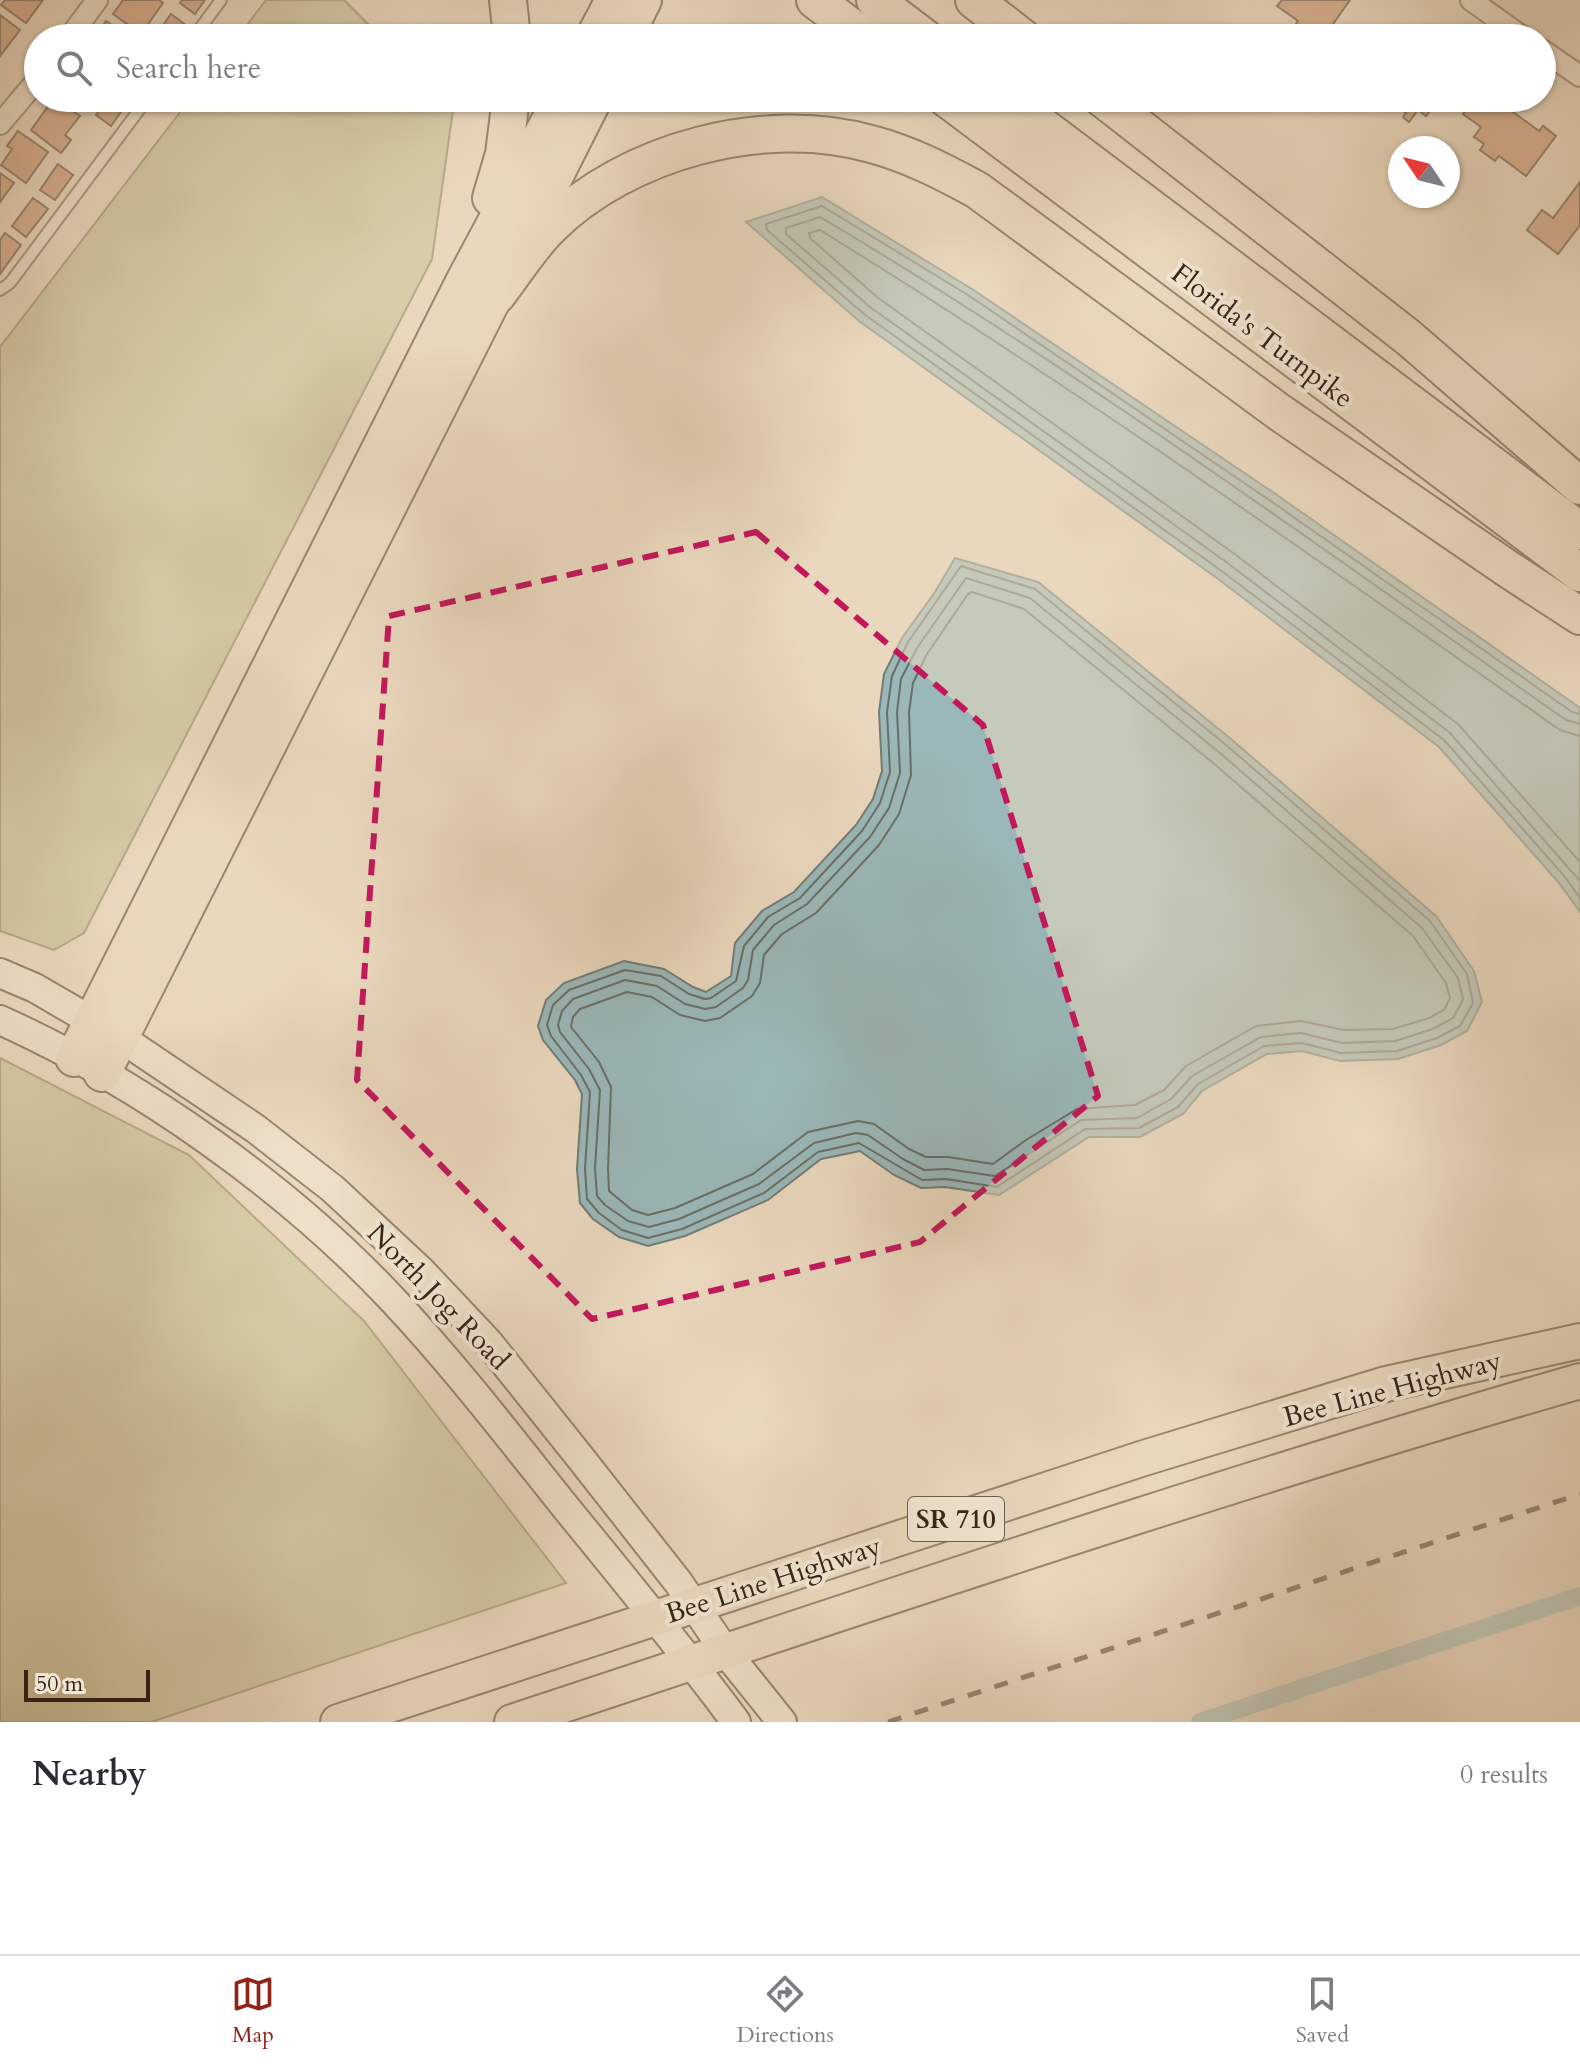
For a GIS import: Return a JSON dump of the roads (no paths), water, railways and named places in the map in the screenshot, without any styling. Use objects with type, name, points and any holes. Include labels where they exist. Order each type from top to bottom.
[{"type":"highway","points":[[508,0],[511,24]]},
{"type":"highway","points":[[601,24],[614,0]]},
{"type":"highway","points":[[631,24],[643,0]]},
{"type":"highway","points":[[815,0],[847,24]]},
{"type":"highway","points":[[875,0],[907,24]]},
{"type":"highway","points":[[974,0],[1005,24]]},
{"type":"highway","points":[[480,289],[509,112]]},
{"type":"highway","points":[[88,1065],[480,289],[556,112]]},
{"type":"highway","points":[[480,289],[586,112]]},
{"type":"highway","name":"Florida's Turnpike","points":[[965,112],[1580,573]]},
{"type":"highway","name":"Florida's Turnpike","points":[[1024,112],[1580,531]]},
{"type":"highway","points":[[1120,112],[1409,338],[1580,486]]},
{"type":"highway","points":[[480,289],[591,194],[631,170],[692,147],[746,136],[807,134],[869,143],[928,163],[977,190],[1279,412],[1580,616]]},
{"type":"highway","name":"Bee Line Highway","points":[[338,1722],[1144,1458],[1386,1384],[1580,1341]]},
{"type":"highway","name":"Bee Line Highway","points":[[512,1722],[1384,1437],[1580,1381]]},
{"type":"main road","name":"North Jog Road","points":[[0,973],[35,988],[107,1029],[278,1145],[333,1189],[421,1271],[488,1342],[678,1582],[725,1651],[782,1722]]},
{"type":"main road","name":"North Jog Road","points":[[0,1020],[138,1094],[253,1176],[308,1220],[391,1297],[454,1368],[736,1722]]},
{"type":"street","points":[[79,24],[97,0]]},
{"type":"street","points":[[1471,0],[1504,24]]},
{"type":"street","points":[[1556,60],[1580,76]]},
{"type":"street","points":[[0,124],[24,96]]},
{"type":"lane","points":[[203,24],[221,0]]},
{"type":"lane","points":[[0,290],[10,283],[138,112]]},
{"type":"water","points":[[822,197],[972,289],[1277,495],[1580,708],[1580,912],[1559,883],[1439,747],[1218,579],[859,321],[746,222]]},
{"type":"water","points":[[955,558],[1038,582],[1231,739],[1436,916],[1474,971],[1482,1002],[1467,1031],[1441,1045],[1398,1059],[1340,1061],[1302,1051],[1267,1054],[1202,1091],[1183,1114],[1140,1137],[1089,1137],[999,1195],[945,1187],[921,1188],[894,1175],[860,1151],[821,1159],[768,1200],[685,1236],[648,1246],[619,1237],[593,1219],[580,1203],[577,1169],[582,1094],[575,1080],[543,1040],[538,1026],[546,1000],[564,983],[624,961],[664,969],[706,992],[731,976],[735,943],[762,911],[794,892],[856,825],[873,799],[882,771],[879,712],[884,674],[902,638]]},
{"type":"waterway","points":[[1200,1722],[1580,1596]]},
{"type":"railway","points":[[888,1722],[1580,1494]]}]
